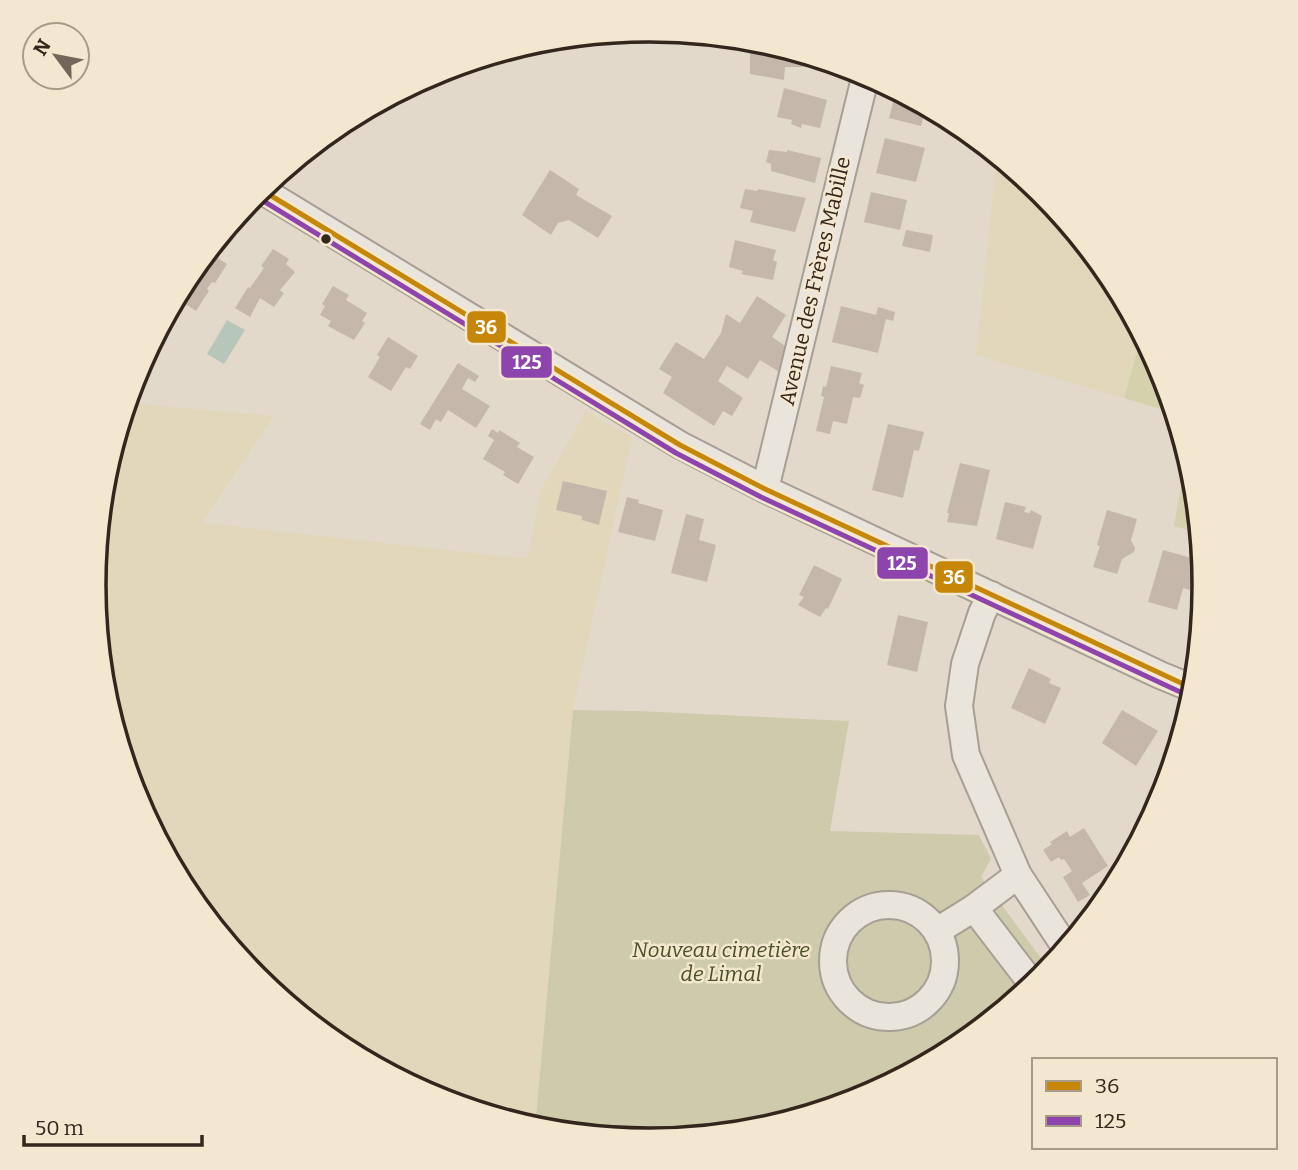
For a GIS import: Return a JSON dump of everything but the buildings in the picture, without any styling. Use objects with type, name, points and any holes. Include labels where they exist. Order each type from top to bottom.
[{"type":"street","name":"Avenue des Frères Mabille","points":[[765,489],[863,86]]},
{"type":"street","points":[[271,196],[680,445],[765,489],[1183,684]]},
{"type":"street","points":[[991,595],[965,664],[960,706],[966,755],[1018,875],[1060,939]]},
{"type":"street","points":[[937,931],[974,908],[1018,875]]},
{"type":"street","points":[[876,905],[900,905],[921,914],[937,931],[945,953],[943,977],[932,998],[913,1012],[890,1017],[867,1013],[847,999],[835,979],[832,956],[839,933],[855,915],[876,905]]},
{"type":"street","points":[[974,908],[1026,976]]},
{"type":"shaded area","points":[[996,167],[1033,201],[1080,254],[1119,314],[1138,349],[1124,398],[976,355]]},
{"type":"shaded area","points":[[227,320],[245,330],[224,364],[207,354]]},
{"type":"shaded area","points":[[1138,349],[1163,410],[1124,398]]},
{"type":"shaded area","points":[[137,404],[274,416],[202,523],[528,559],[540,491],[586,411],[632,438],[573,710],[536,1116],[441,1087],[377,1055],[318,1016],[265,969],[241,943],[218,916],[179,856],[147,793],[135,760],[116,691],[107,621],[107,549],[111,514],[116,479]]},
{"type":"shaded area","points":[[1182,481],[1189,530],[1174,526]]},
{"type":"green space","name":"Nouveau cimetière de Limal","points":[[573,710],[849,721],[830,831],[979,835],[991,859],[981,877],[1042,959],[980,1016],[951,1036],[889,1072],[824,1099],[755,1118],[685,1127],[613,1127],[536,1116]]},
{"type":"transit line","name":"36","points":[[271,196],[680,445],[765,489],[1183,684]]},
{"type":"transit line","name":"125","points":[[264,202],[676,453],[761,497],[1182,693]]}]
